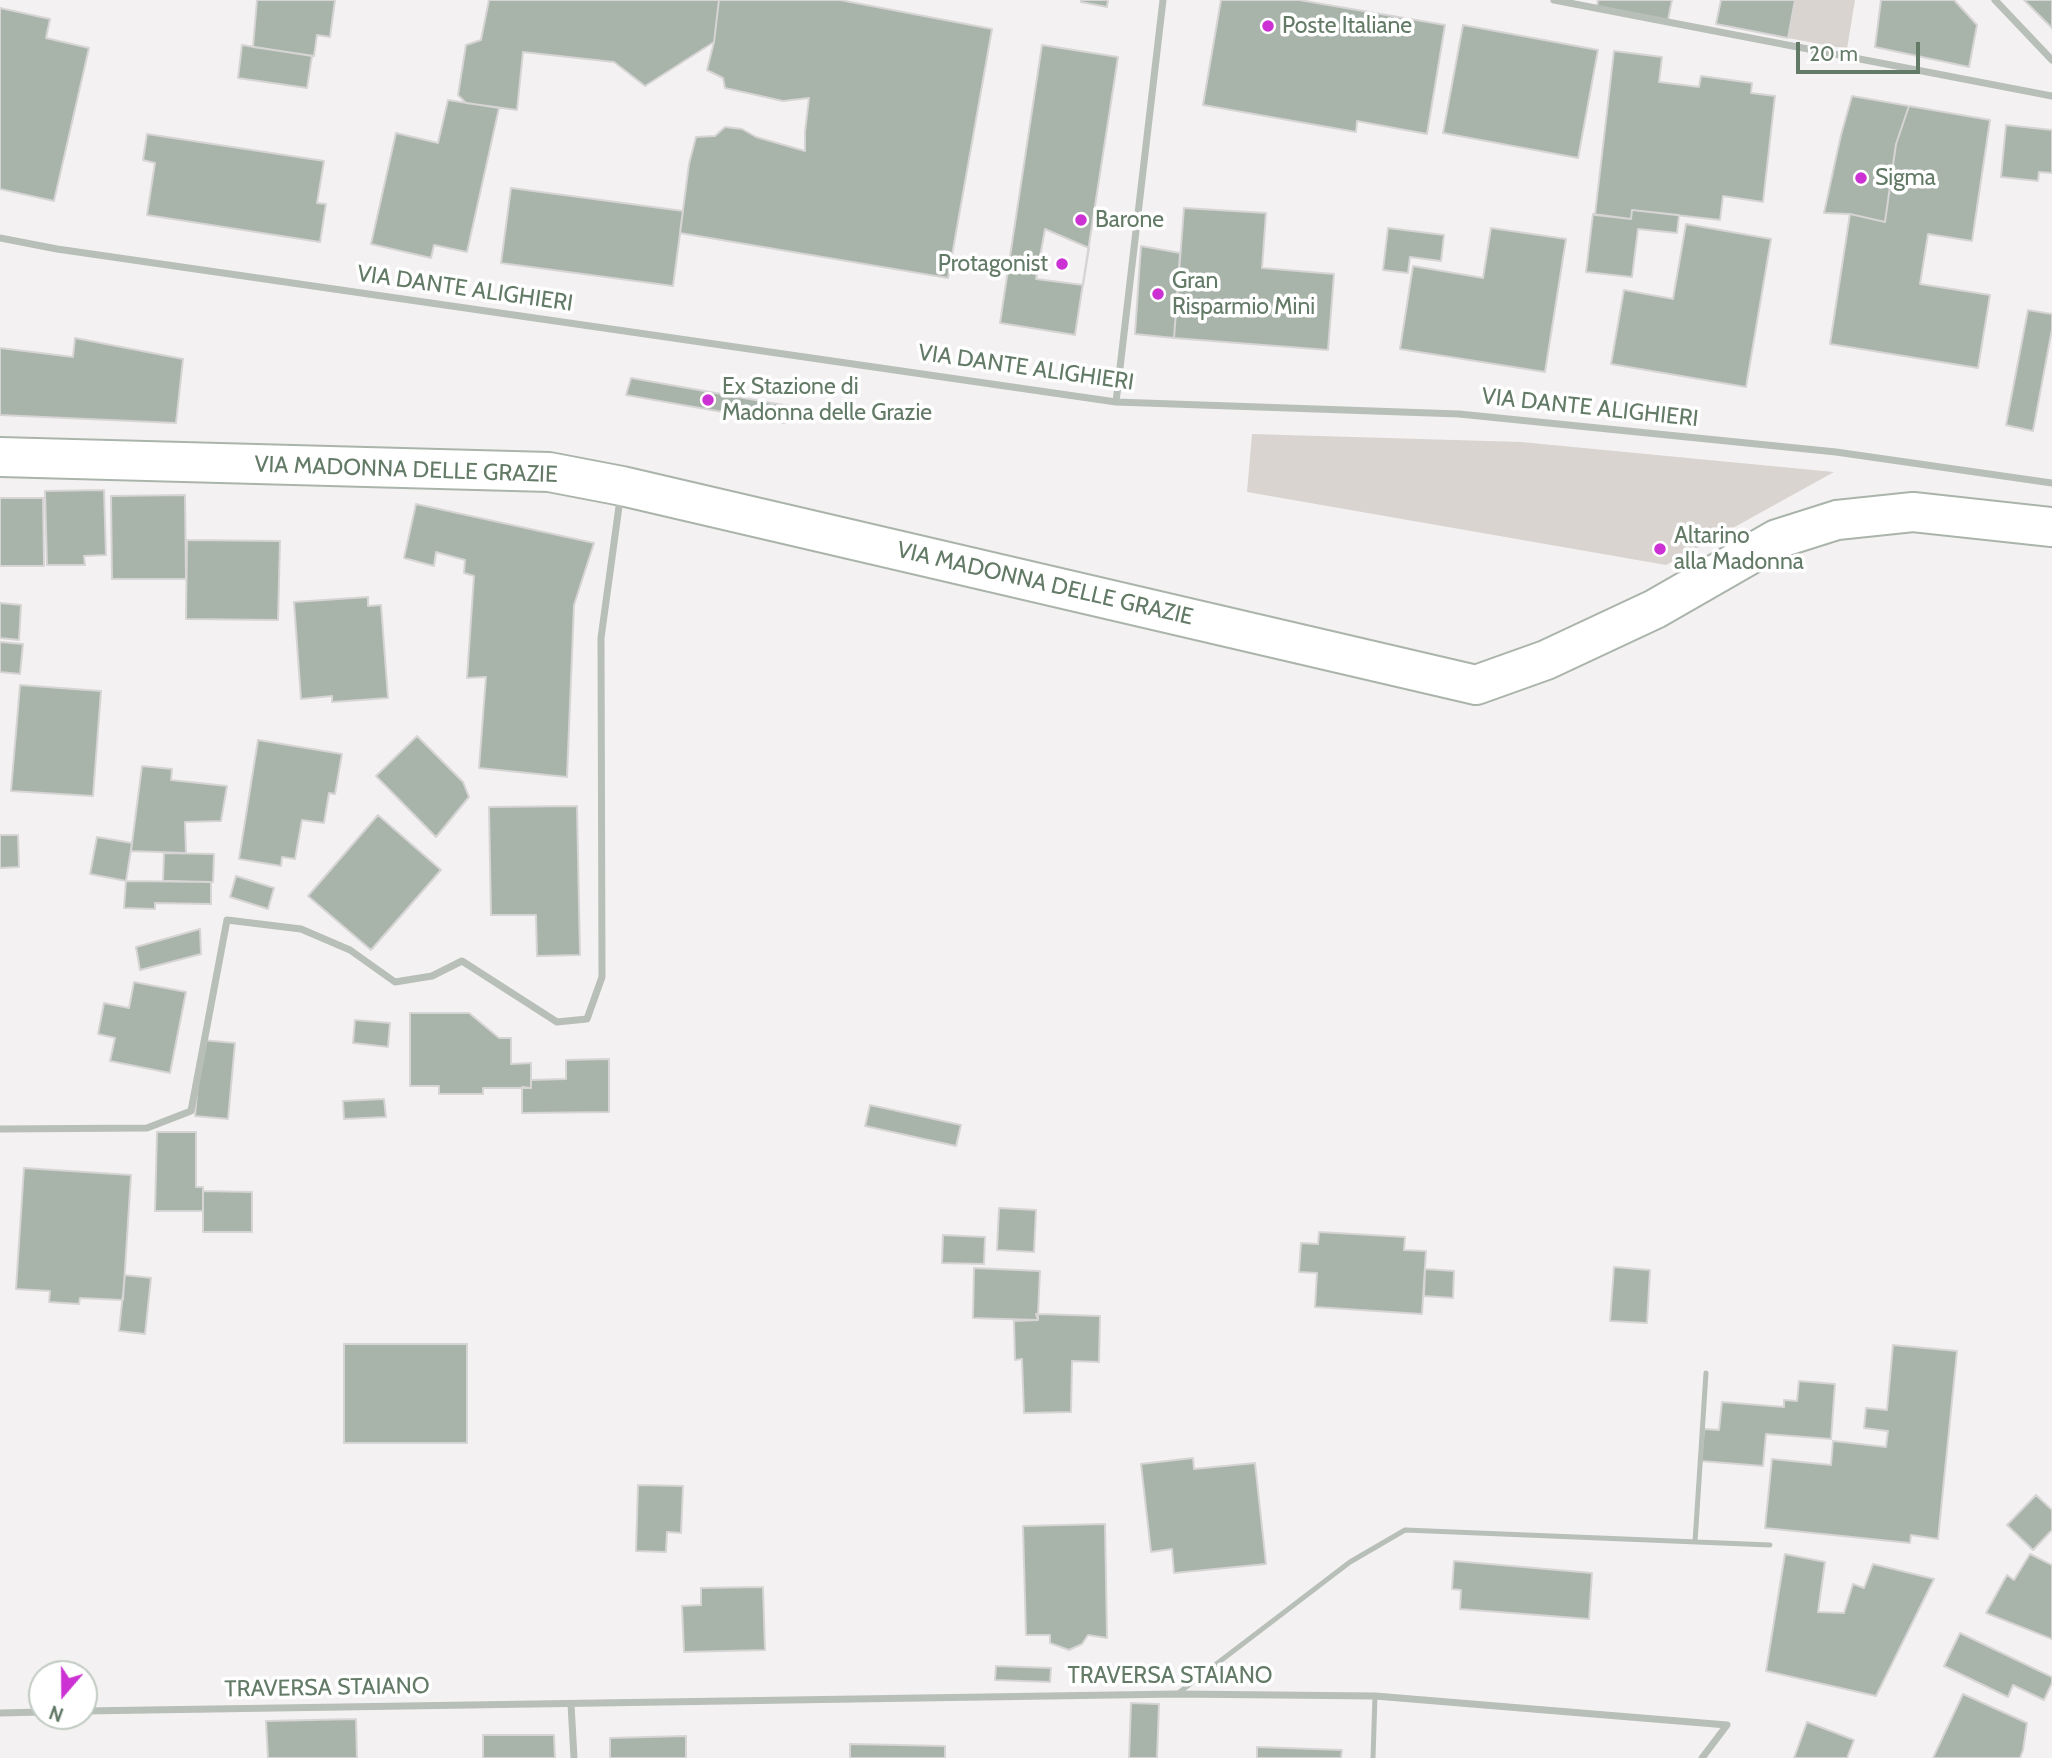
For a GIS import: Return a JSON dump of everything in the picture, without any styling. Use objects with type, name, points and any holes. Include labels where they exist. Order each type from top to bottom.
[{"type":"main road","name":"VIA MADONNA DELLE GRAZIE","points":[[0,457],[549,472],[622,486],[1476,685],[1546,660],[1655,609],[1777,539],[1837,520],[1913,512],[2052,527]]},
{"type":"street","points":[[1116,402],[1163,0]]},
{"type":"street","points":[[1554,0],[2052,96]]},
{"type":"street","points":[[1995,0],[2052,60]]},
{"type":"street","name":"VIA DANTE ALIGHIERI","points":[[0,238],[57,249],[1116,402],[1459,414],[1836,452],[2052,483]]},
{"type":"street","points":[[0,1129],[148,1128],[191,1111],[227,920],[301,929],[350,950],[395,982],[432,976],[462,961],[556,1022],[587,1018],[603,977],[601,638],[622,486]]},
{"type":"street","name":"TRAVERSA STAIANO","points":[[98,1711],[1177,1694],[1375,1696],[1727,1725],[1702,1758]]},
{"type":"street","points":[[571,1704],[574,1758]]},
{"type":"street","points":[[0,1713],[28,1712]]},
{"type":"lane","points":[[1695,1542],[1706,1373]]},
{"type":"lane","points":[[1177,1694],[1350,1562],[1405,1530],[1770,1545]]},
{"type":"lane","points":[[1373,1758],[1375,1696]]},
{"type":"shaded area","points":[[1795,0],[1855,0],[1847,49],[1788,38]]},
{"type":"shaded area","points":[[1252,434],[1521,442],[1834,472],[1666,565],[1247,492]]},
{"type":"building","points":[[257,0],[335,0],[330,37],[317,35],[314,56],[253,47]]},
{"type":"building","points":[[489,0],[719,0],[714,42],[645,86],[614,62],[523,52],[517,110],[466,103],[458,95],[466,45],[481,40]]},
{"type":"building","points":[[719,0],[840,0],[992,29],[948,278],[680,233],[689,164],[696,137],[715,136],[725,127],[742,129],[756,137],[805,151],[809,98],[783,101],[725,88],[723,78],[707,70],[714,42]]},
{"type":"building","points":[[1081,0],[1108,0],[1107,7]]},
{"type":"building","points":[[1221,0],[1299,0],[1445,25],[1427,134],[1357,121],[1356,132],[1203,105]]},
{"type":"building","points":[[1598,0],[1672,0],[1668,20],[1597,7]]},
{"type":"building","points":[[1721,0],[1795,0],[1788,38],[1716,24]]},
{"type":"building","points":[[1881,0],[1954,0],[1977,25],[1969,67],[1875,47]]},
{"type":"building","points":[[2024,0],[2052,0],[2052,28]]},
{"type":"building","points":[[0,8],[50,19],[46,38],[89,48],[54,201],[0,189]]},
{"type":"building","points":[[1463,25],[1598,50],[1578,158],[1443,133]]},
{"type":"building","points":[[242,45],[312,56],[307,88],[238,78]]},
{"type":"building","points":[[1042,45],[1118,57],[1075,335],[1000,323]]},
{"type":"building","points":[[1614,51],[1662,57],[1659,82],[1699,87],[1701,76],[1752,83],[1751,93],[1775,96],[1763,202],[1723,196],[1720,220],[1632,210],[1631,219],[1595,215]]},
{"type":"building","name":"Sigma","points":[[1852,96],[1909,106],[1896,144],[1885,222],[1850,214],[1824,213]]},
{"type":"building","points":[[448,100],[499,108],[467,252],[434,245],[431,258],[371,244],[396,133],[438,143]]},
{"type":"building","points":[[1909,106],[1990,120],[1972,241],[1928,234],[1920,284],[1990,295],[1978,368],[1830,344],[1850,214],[1885,222],[1896,144]]},
{"type":"building","points":[[2006,125],[2052,130],[2052,173],[2039,172],[2038,181],[2001,177]]},
{"type":"building","points":[[147,134],[324,161],[317,203],[326,204],[320,242],[147,215],[155,163],[143,160]]},
{"type":"building","points":[[511,188],[683,211],[673,286],[501,263]]},
{"type":"building","points":[[1184,208],[1266,213],[1262,268],[1334,274],[1328,350],[1174,338]]},
{"type":"building","points":[[1632,210],[1679,215],[1677,233],[1638,229],[1632,277],[1586,272],[1593,214],[1631,219]]},
{"type":"building","points":[[1686,224],[1771,239],[1746,387],[1611,364],[1624,290],[1673,299]]},
{"type":"building","points":[[1388,228],[1444,235],[1441,261],[1410,257],[1408,273],[1383,270]]},
{"type":"building","points":[[1491,228],[1566,239],[1545,372],[1400,349],[1413,266],[1483,278]]},
{"type":"building","name":"Protagonist","points":[[1045,229],[1089,248],[1083,285],[1036,279]]},
{"type":"building","name":"Gran Risparmio Mini","points":[[1141,246],[1180,253],[1174,338],[1135,334]]},
{"type":"building","points":[[2028,310],[2052,314],[2052,329],[2033,431],[2006,425]]},
{"type":"building","points":[[75,338],[183,359],[176,423],[0,415],[0,348],[73,357]]},
{"type":"building","name":"Ex Stazione di Madonna delle Grazie","points":[[631,378],[789,406],[785,423],[626,395]]},
{"type":"building","points":[[104,490],[106,555],[84,556],[85,565],[47,565],[45,491]]},
{"type":"building","points":[[185,495],[186,579],[112,579],[111,496]]},
{"type":"building","points":[[0,498],[43,498],[44,566],[0,566]]},
{"type":"building","points":[[416,504],[594,543],[574,605],[567,777],[479,768],[486,677],[467,678],[474,576],[464,573],[465,560],[436,552],[434,566],[404,558]]},
{"type":"building","points":[[187,540],[280,541],[278,620],[186,619]]},
{"type":"building","points":[[368,597],[368,606],[381,605],[388,698],[332,702],[332,696],[301,699],[294,602]]},
{"type":"building","points":[[0,603],[21,605],[19,640],[0,638]]},
{"type":"building","points":[[0,642],[23,644],[20,674],[0,672]]},
{"type":"building","points":[[20,685],[101,691],[93,796],[11,791]]},
{"type":"building","points":[[417,736],[463,782],[469,797],[436,837],[376,776]]},
{"type":"building","points":[[258,740],[342,754],[335,794],[329,793],[324,823],[302,820],[295,859],[282,857],[281,866],[239,859]]},
{"type":"building","points":[[142,766],[172,769],[171,780],[227,786],[221,821],[185,822],[186,853],[131,851]]},
{"type":"building","points":[[577,806],[580,955],[537,956],[536,915],[491,915],[489,807]]},
{"type":"building","points":[[378,815],[441,870],[371,950],[308,896]]},
{"type":"building","points":[[0,835],[18,835],[19,867],[0,868]]},
{"type":"building","points":[[97,837],[132,843],[126,881],[90,874]]},
{"type":"building","points":[[164,853],[214,854],[213,882],[163,881]]},
{"type":"building","points":[[236,876],[274,888],[268,909],[230,897]]},
{"type":"building","points":[[126,881],[211,882],[211,904],[155,903],[155,909],[124,908]]},
{"type":"building","points":[[200,929],[201,954],[140,970],[136,947]]},
{"type":"building","points":[[134,982],[186,992],[170,1073],[110,1061],[115,1038],[98,1034],[104,1003],[129,1008]]},
{"type":"building","points":[[410,1013],[469,1013],[499,1038],[511,1038],[511,1064],[531,1063],[531,1088],[483,1088],[483,1094],[439,1094],[439,1086],[410,1086]]},
{"type":"building","points":[[355,1020],[390,1023],[388,1047],[353,1043]]},
{"type":"building","points":[[202,1040],[235,1043],[228,1119],[195,1116]]},
{"type":"building","points":[[609,1059],[609,1112],[522,1113],[522,1087],[531,1088],[531,1080],[566,1079],[566,1060]]},
{"type":"building","points":[[384,1099],[386,1117],[344,1119],[343,1101]]},
{"type":"building","points":[[870,1105],[961,1125],[956,1146],[865,1126]]},
{"type":"building","points":[[157,1132],[196,1132],[196,1187],[203,1187],[203,1211],[155,1211]]},
{"type":"building","points":[[24,1168],[131,1175],[123,1300],[80,1298],[79,1304],[49,1302],[50,1291],[16,1289]]},
{"type":"building","points":[[203,1191],[252,1192],[252,1232],[203,1232]]},
{"type":"building","points":[[999,1208],[1036,1210],[1034,1252],[997,1250]]},
{"type":"building","points":[[1319,1232],[1405,1237],[1404,1250],[1426,1251],[1422,1314],[1315,1307],[1317,1273],[1299,1272],[1301,1243],[1318,1244]]},
{"type":"building","points":[[943,1235],[985,1237],[984,1264],[942,1263]]},
{"type":"building","points":[[1614,1267],[1650,1270],[1647,1323],[1610,1321]]},
{"type":"building","points":[[974,1268],[1040,1271],[1036,1314],[1038,1320],[973,1318]]},
{"type":"building","points":[[1425,1269],[1454,1271],[1453,1298],[1424,1296]]},
{"type":"building","points":[[125,1275],[151,1278],[145,1334],[119,1331]]},
{"type":"building","points":[[1038,1314],[1100,1316],[1099,1362],[1072,1361],[1071,1412],[1024,1413],[1022,1359],[1015,1360],[1014,1321],[1038,1320]]},
{"type":"building","points":[[344,1344],[467,1344],[467,1443],[344,1443]]},
{"type":"building","points":[[1893,1345],[1957,1351],[1938,1539],[1911,1535],[1910,1543],[1765,1528],[1772,1459],[1831,1465],[1833,1441],[1886,1447],[1888,1431],[1864,1428],[1866,1408],[1887,1410]]},
{"type":"building","points":[[1799,1381],[1835,1384],[1831,1439],[1766,1434],[1763,1466],[1701,1461],[1704,1429],[1719,1430],[1722,1402],[1784,1407],[1784,1400],[1797,1401]]},
{"type":"building","points":[[1193,1458],[1194,1469],[1255,1463],[1266,1564],[1174,1573],[1172,1549],[1151,1552],[1141,1464]]},
{"type":"building","points":[[638,1485],[683,1486],[681,1533],[667,1532],[666,1552],[636,1551]]},
{"type":"building","points":[[2036,1495],[2052,1510],[2052,1530],[2033,1550],[2007,1525]]},
{"type":"building","points":[[1105,1524],[1107,1638],[1088,1635],[1082,1644],[1069,1650],[1050,1643],[1050,1635],[1026,1635],[1023,1526]]},
{"type":"building","points":[[1785,1554],[1825,1562],[1818,1612],[1844,1613],[1853,1584],[1864,1588],[1873,1564],[1934,1579],[1876,1696],[1766,1671]]},
{"type":"building","points":[[2030,1554],[2052,1565],[2052,1639],[1986,1613],[2007,1575],[2014,1580]]},
{"type":"building","points":[[1454,1561],[1592,1573],[1589,1619],[1460,1609],[1461,1590],[1452,1589]]},
{"type":"building","points":[[763,1587],[765,1650],[684,1652],[682,1606],[701,1605],[701,1588]]},
{"type":"building","points":[[1960,1633],[2052,1677],[2044,1700],[2013,1685],[2008,1697],[1944,1666]]},
{"type":"building","points":[[996,1666],[1051,1668],[1050,1682],[995,1680]]},
{"type":"building","points":[[1963,1694],[2027,1723],[2020,1758],[1933,1758]]},
{"type":"building","points":[[1131,1703],[1159,1704],[1157,1758],[1129,1758]]},
{"type":"building","points":[[356,1719],[357,1758],[268,1758],[266,1721]]},
{"type":"building","points":[[1807,1722],[1854,1740],[1847,1758],[1794,1758]]},
{"type":"building","points":[[483,1735],[554,1735],[555,1758],[483,1758]]},
{"type":"building","points":[[686,1736],[686,1758],[610,1758],[610,1738]]},
{"type":"building","points":[[850,1744],[945,1746],[945,1758],[850,1758]]},
{"type":"building","points":[[1257,1747],[1342,1750],[1341,1758],[1257,1758]]},
{"type":"place","name":"Poste Italiane","points":[[1268,26]]},
{"type":"place","name":"Sigma","points":[[1861,178]]},
{"type":"place","name":"Barone","points":[[1081,220]]},
{"type":"place","name":"Protagonist","points":[[1062,264]]},
{"type":"place","name":"Gran Risparmio Mini","points":[[1158,294]]},
{"type":"place","name":"Ex Stazione di Madonna delle Grazie","points":[[708,400]]},
{"type":"place","name":"Altarino alla Madonna","points":[[1660,549]]}]
